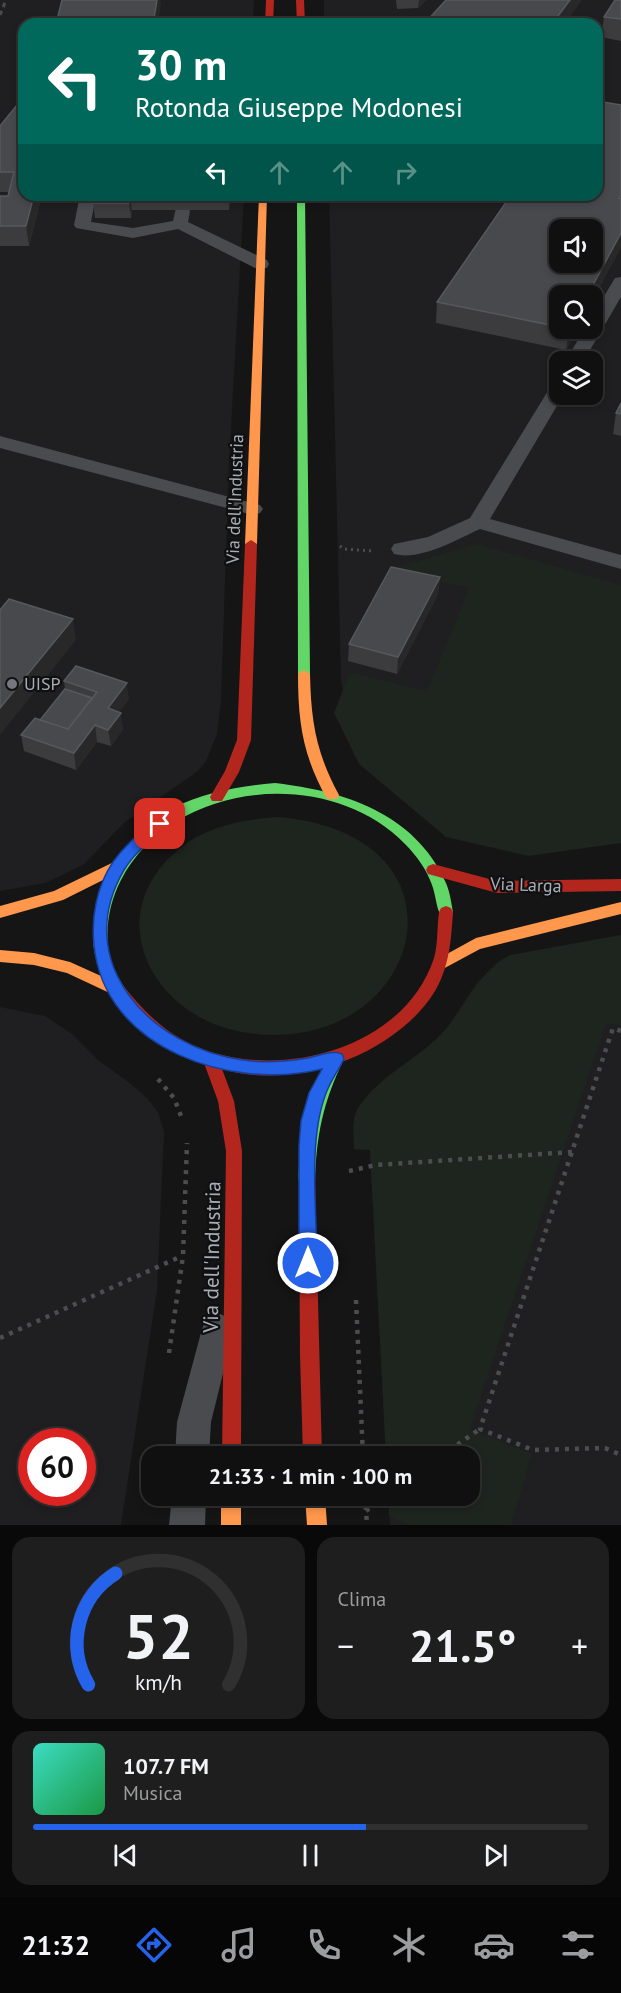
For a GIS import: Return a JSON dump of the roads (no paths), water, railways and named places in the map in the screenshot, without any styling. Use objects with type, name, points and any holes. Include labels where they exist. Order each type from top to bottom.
[{"type":"main road","points":[[269,18],[270,0]]},
{"type":"main road","points":[[300,0],[300,18]]},
{"type":"main road","name":"Via dell'Industria","points":[[217,796],[232,772],[244,740],[263,201]]},
{"type":"main road","points":[[302,201],[304,718],[306,740],[313,762],[332,795]]},
{"type":"main road","points":[[275,788],[332,795],[363,807],[392,824],[415,845],[433,870],[444,900],[447,932],[441,964],[426,994],[403,1021],[372,1043],[336,1059],[306,1066],[274,1069],[243,1067],[212,1061],[172,1044],[139,1020],[116,990],[103,959],[100,927],[105,895],[118,866],[150,831],[170,816],[217,796],[245,790],[275,788]]},
{"type":"main road","points":[[0,912],[58,896],[118,866]]},
{"type":"main road","name":"Via Larga","points":[[433,870],[497,887],[621,885]]},
{"type":"main road","name":"Via Larga","points":[[441,964],[476,944],[528,929],[621,908]]},
{"type":"main road","points":[[0,956],[34,959],[70,968],[116,990]]},
{"type":"main road","points":[[314,1446],[309,1355],[307,1146],[309,1121],[317,1093],[336,1059]]},
{"type":"main road","name":"Via dell'Industria","points":[[212,1061],[226,1101],[234,1151],[231,1446]]},
{"type":"main road","points":[[231,1506],[231,1525]]},
{"type":"main road","points":[[316,1506],[317,1525]]},
{"type":"lane","points":[[87,201],[82,225],[133,234],[181,217],[261,264]]},
{"type":"lane","points":[[580,351],[621,282]]},
{"type":"lane","points":[[401,549],[433,543],[478,522],[549,404]]},
{"type":"lane","points":[[0,442],[253,508]]},
{"type":"lane","points":[[478,522],[621,562]]},
{"type":"lane","points":[[193,1446],[194,1422],[232,1275]]},
{"type":"lane","points":[[187,1525],[188,1506]]},
{"type":"railway","points":[[0,15],[6,0]]},
{"type":"place","name":"UISP","points":[[12,684]]}]
